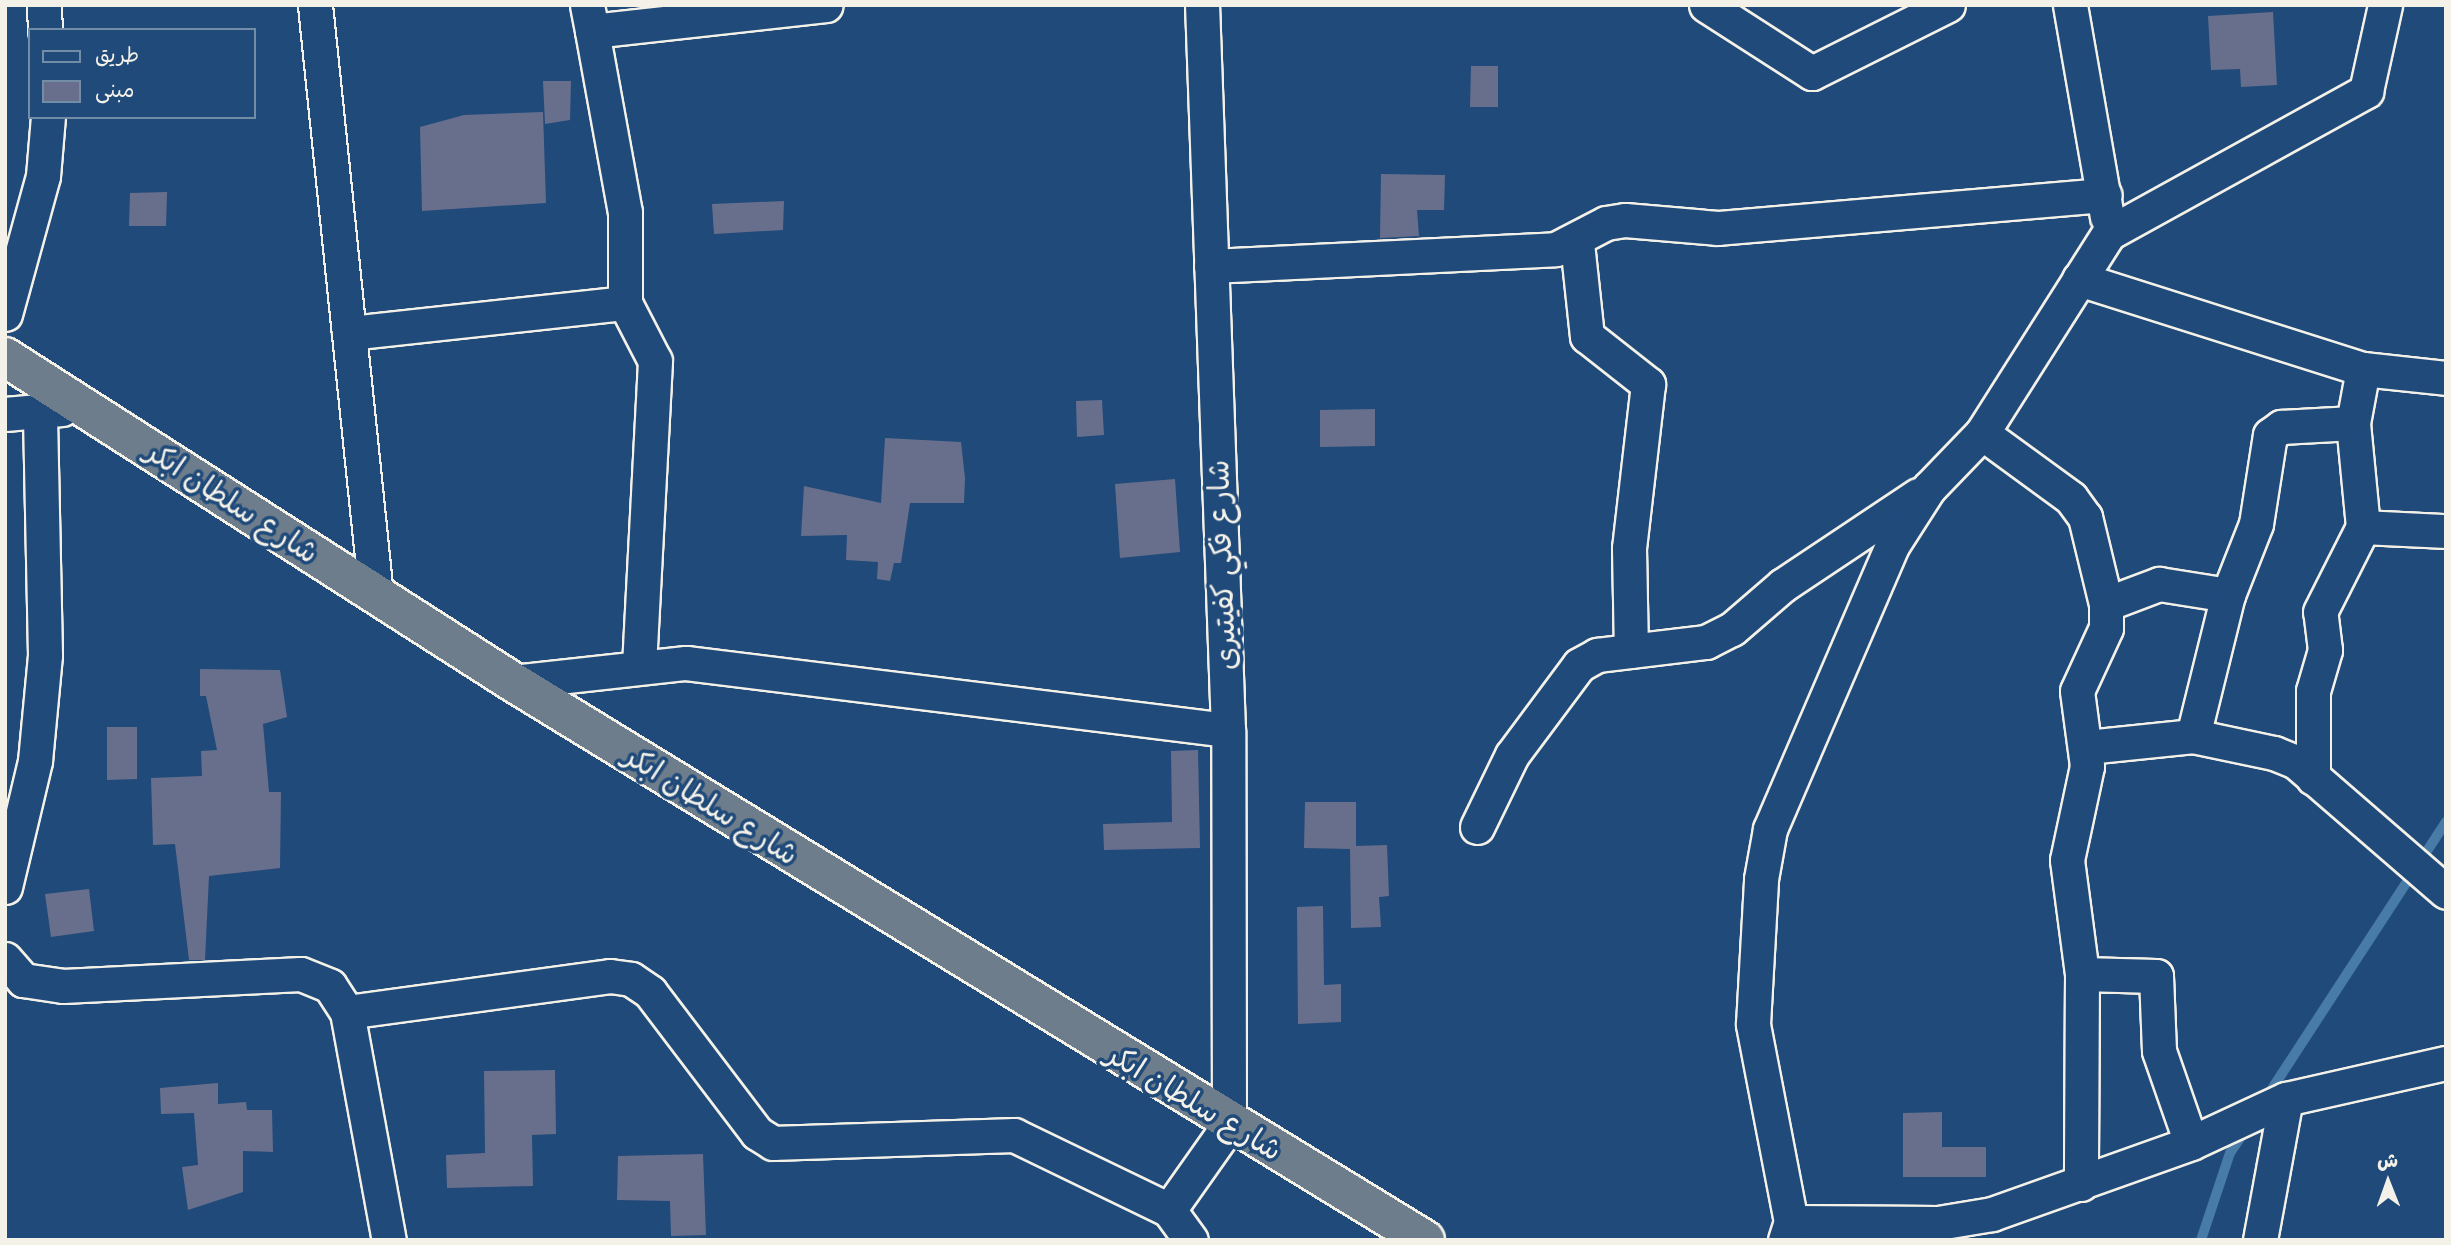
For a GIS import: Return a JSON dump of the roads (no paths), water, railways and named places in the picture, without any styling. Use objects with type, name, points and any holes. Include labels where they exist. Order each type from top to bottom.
[{"type":"highway","name":"شارع سلطان ابكر","points":[[5,357],[513,682],[1229,1125],[1425,1240]]},
{"type":"street","points":[[44,5],[45,28]]},
{"type":"street","points":[[315,5],[376,595]]},
{"type":"street","points":[[639,664],[655,370],[649,342],[625,303],[625,212],[589,18],[826,5]]},
{"type":"street","name":"شارع فكي كفيتيرى","points":[[1202,5],[1228,730],[1229,1125]]},
{"type":"street","points":[[1706,5],[1812,73],[1948,5]]},
{"type":"street","points":[[2070,5],[2105,195],[2109,233]]},
{"type":"street","points":[[2385,5],[2366,91],[2109,233],[1982,433],[1929,488],[1893,544],[1770,829],[1753,1024],[1788,1231],[1938,1223],[1992,1214],[2191,1143],[2286,1099],[2446,1063]]},
{"type":"street","points":[[5,314],[43,176],[48,119]]},
{"type":"street","points":[[1211,266],[1577,243],[1606,223],[1625,220],[1718,228],[2105,195]]},
{"type":"street","points":[[1577,243],[1587,337],[1648,384],[1629,548],[1631,651]]},
{"type":"street","points":[[2079,279],[2363,369],[2446,378]]},
{"type":"street","points":[[349,333],[625,303]]},
{"type":"street","points":[[2313,778],[2313,691],[2325,650],[2320,612],[2363,527],[2353,423],[2363,369]]},
{"type":"street","points":[[5,414],[84,407]]},
{"type":"street","points":[[5,887],[20,765],[45,655],[40,411]]},
{"type":"street","points":[[2193,736],[2228,595],[2256,524],[2274,430],[2353,423]]},
{"type":"street","points":[[1982,433],[2071,498],[2085,517],[2106,604],[2106,628],[2077,691],[2087,747],[2067,860],[2082,974],[2081,1184]]},
{"type":"street","points":[[1477,827],[1512,755],[1579,665],[1597,655],[1706,642],[1732,629],[1783,584],[1929,488]]},
{"type":"street","points":[[2363,527],[2446,531]]},
{"type":"street","points":[[2106,604],[2159,584],[2228,595]]},
{"type":"street","points":[[513,682],[639,664],[686,663],[1228,730]]},
{"type":"street","points":[[2087,747],[2193,736],[2274,753],[2313,778],[2446,892]]},
{"type":"street","points":[[5,959],[23,980],[63,986],[301,974],[330,986],[347,1012],[389,1240]]},
{"type":"street","points":[[2082,974],[2156,976],[2159,1051],[2191,1143]]},
{"type":"street","points":[[347,1012],[610,976],[631,979],[650,992],[757,1133],[773,1143],[1013,1135],[1169,1210],[1191,1240]]},
{"type":"street","points":[[2260,1240],[2286,1099]]},
{"type":"street","points":[[1169,1210],[1229,1125]]},
{"type":"waterway","points":[[2266,1098],[2446,822]]},
{"type":"waterway","points":[[2201,1240],[2230,1153],[2248,1126]]}]
